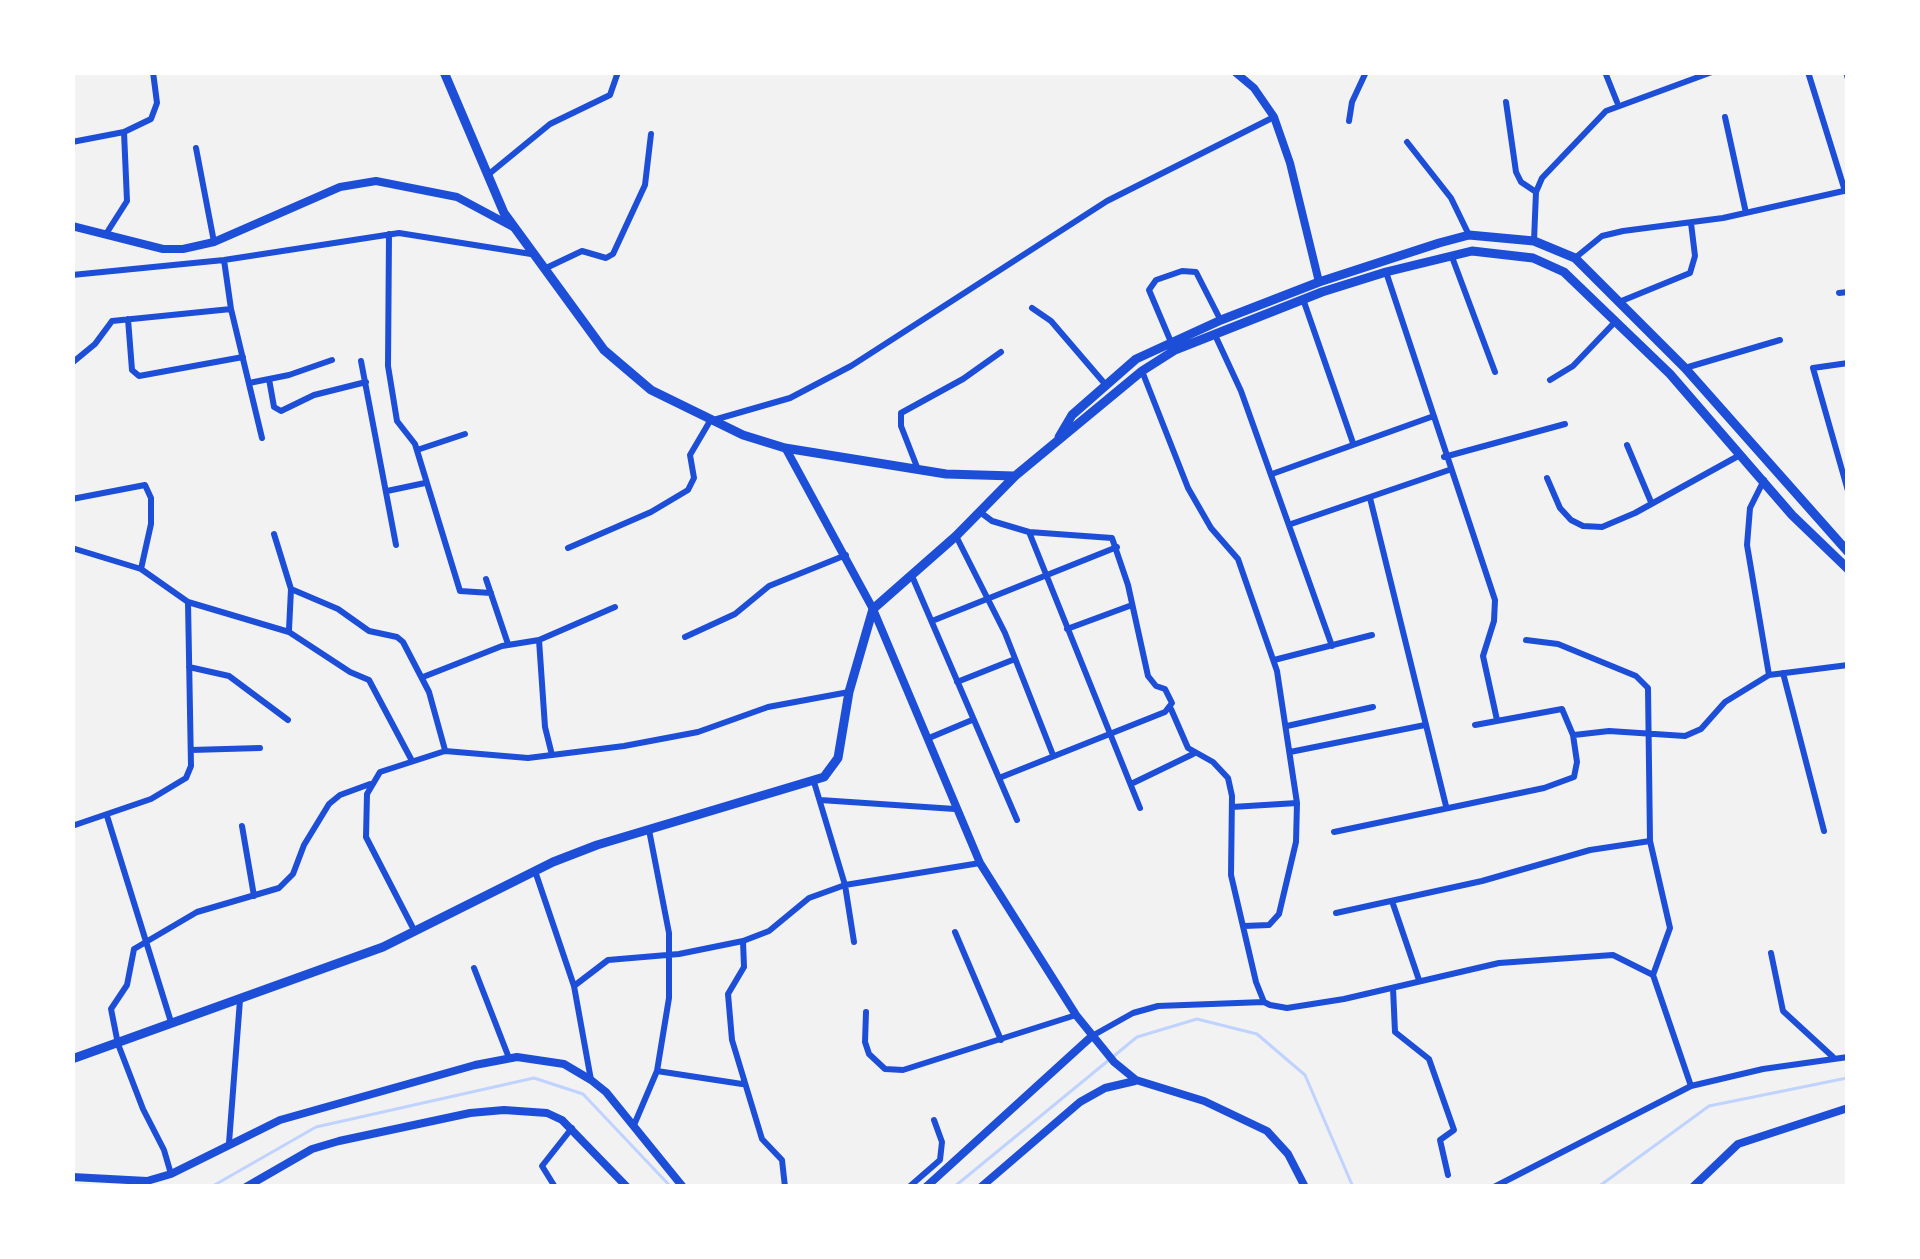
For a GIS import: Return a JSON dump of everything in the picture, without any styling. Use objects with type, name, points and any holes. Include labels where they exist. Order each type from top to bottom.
[{"type":"main road","points":[[445,72],[486,176],[531,254],[604,350],[651,390],[710,421],[785,448],[918,471],[1015,476]]},
{"type":"main road","points":[[1059,437],[1072,415],[1136,359],[1221,320],[1319,282],[1469,236],[1534,241],[1574,258],[1619,302],[1848,552]]},
{"type":"main road","points":[[72,1059],[416,933],[535,871],[648,828],[814,782],[833,769],[838,758],[849,692],[874,609],[1015,476],[1174,350],[1386,272],[1472,251],[1533,258],[1564,272],[1670,374],[1792,515],[1848,569]]},
{"type":"street","points":[[72,142],[140,127],[157,112],[153,72]]},
{"type":"street","points":[[486,176],[550,124],[610,95],[618,72]]},
{"type":"street","points":[[1235,72],[1254,88],[1274,117],[1319,282]]},
{"type":"street","points":[[1349,122],[1366,72]]},
{"type":"street","points":[[1605,72],[1617,104]]},
{"type":"street","points":[[1534,241],[1536,192],[1565,151],[1617,104],[1712,72]]},
{"type":"street","points":[[1574,258],[1603,236],[1691,224],[1846,190],[1808,72]]},
{"type":"street","points":[[1505,102],[1516,172],[1536,192]]},
{"type":"street","points":[[568,548],[651,512],[693,485],[690,455],[710,421],[790,398],[851,366],[1107,201],[1274,117]]},
{"type":"street","points":[[1725,117],[1746,213]]},
{"type":"street","points":[[106,234],[128,201],[124,132]]},
{"type":"street","points":[[544,269],[582,251],[606,258],[613,254],[645,185],[651,134]]},
{"type":"street","points":[[1407,142],[1450,198],[1469,236]]},
{"type":"street","points":[[196,148],[214,242]]},
{"type":"street","points":[[72,226],[163,249],[214,242],[340,187],[376,181],[457,197],[515,229]]},
{"type":"street","points":[[1619,302],[1690,273],[1695,256],[1691,224]]},
{"type":"street","points":[[72,275],[224,260],[415,232],[531,254]]},
{"type":"street","points":[[388,234],[389,379],[399,428],[417,450],[460,591],[491,593]]},
{"type":"street","points":[[1452,255],[1496,372]]},
{"type":"street","points":[[224,260],[262,438]]},
{"type":"street","points":[[1171,342],[1148,290],[1156,280],[1182,271],[1196,272],[1221,320]]},
{"type":"street","points":[[1386,272],[1444,458],[1495,600],[1484,656],[1497,720]]},
{"type":"street","points":[[1303,299],[1353,443]]},
{"type":"street","points":[[1032,308],[1051,321],[1105,384]]},
{"type":"street","points":[[72,363],[95,344],[107,323],[231,309]]},
{"type":"street","points":[[128,320],[132,370],[139,376],[243,357]]},
{"type":"street","points":[[1550,380],[1593,347],[1615,321]]},
{"type":"street","points":[[1214,334],[1241,391],[1332,646]]},
{"type":"street","points":[[1684,368],[1780,340]]},
{"type":"street","points":[[918,471],[901,426],[901,413],[1001,352]]},
{"type":"street","points":[[249,383],[332,360]]},
{"type":"street","points":[[361,362],[396,544]]},
{"type":"street","points":[[1848,363],[1813,368],[1848,491]]},
{"type":"street","points":[[1142,371],[1188,488],[1211,528],[1238,559],[1274,660],[1287,726],[1297,803],[1296,842],[1280,914],[1269,925],[1244,926]]},
{"type":"street","points":[[269,379],[274,407],[280,411],[314,395],[366,382]]},
{"type":"street","points":[[1272,474],[1431,417]]},
{"type":"street","points":[[1444,458],[1565,424]]},
{"type":"street","points":[[417,450],[465,434]]},
{"type":"street","points":[[1627,445],[1651,502]]},
{"type":"street","points":[[785,448],[874,609],[980,863],[1076,1015],[1136,1081],[1204,1101],[1267,1131],[1288,1154],[1305,1187]]},
{"type":"street","points":[[1547,478],[1560,508],[1583,526],[1602,527],[1740,454]]},
{"type":"street","points":[[1291,524],[1449,470]]},
{"type":"street","points":[[1765,479],[1750,508],[1748,545],[1769,675]]},
{"type":"street","points":[[387,491],[426,483]]},
{"type":"street","points":[[72,499],[146,485],[152,524],[141,569]]},
{"type":"street","points":[[1370,498],[1446,806]]},
{"type":"street","points":[[980,512],[1029,532],[1105,535],[1117,547],[1148,676],[1169,695],[1184,742],[1228,778],[1231,875],[1264,1002]]},
{"type":"street","points":[[1029,532],[1140,808]]},
{"type":"street","points":[[274,534],[291,589],[289,632]]},
{"type":"street","points":[[956,536],[1015,659],[1053,755]]},
{"type":"street","points":[[932,621],[1117,547]]},
{"type":"street","points":[[72,548],[141,569],[188,602],[289,632],[369,680],[411,759]]},
{"type":"street","points":[[685,637],[735,614],[769,586],[847,555]]},
{"type":"street","points":[[912,575],[1017,820]]},
{"type":"street","points":[[486,580],[508,644]]},
{"type":"street","points":[[291,589],[338,609],[369,631],[397,637],[423,677],[445,751]]},
{"type":"street","points":[[72,826],[168,791],[186,778],[190,750],[188,602]]},
{"type":"street","points":[[1067,629],[1132,604]]},
{"type":"street","points":[[423,677],[508,644],[539,640],[615,607]]},
{"type":"street","points":[[1274,660],[1372,635]]},
{"type":"street","points":[[539,640],[545,727],[552,755]]},
{"type":"street","points":[[1526,640],[1558,644],[1645,682],[1650,696],[1649,841],[1670,928],[1653,975],[1691,1086]]},
{"type":"street","points":[[957,682],[1015,659]]},
{"type":"street","points":[[1573,735],[1694,734],[1725,702],[1769,675],[1848,665]]},
{"type":"street","points":[[189,667],[229,676],[288,720]]},
{"type":"street","points":[[1783,673],[1824,831]]},
{"type":"street","points":[[416,933],[366,837],[365,811],[371,784],[380,772],[445,751],[507,758],[552,755],[698,733],[768,707],[849,692]]},
{"type":"street","points":[[1287,726],[1373,707]]},
{"type":"street","points":[[999,778],[1171,709]]},
{"type":"street","points":[[1334,832],[1531,791],[1574,777],[1573,735],[1562,709],[1475,724]]},
{"type":"street","points":[[926,740],[973,720]]},
{"type":"street","points":[[1290,752],[1425,725]]},
{"type":"street","points":[[190,750],[260,748]]},
{"type":"street","points":[[1132,784],[1195,753]]},
{"type":"street","points":[[814,782],[844,885],[854,942]]},
{"type":"street","points":[[174,1185],[164,1150],[118,1044],[111,1009],[127,985],[134,949],[197,912],[288,881],[304,845],[334,799],[371,784]]},
{"type":"street","points":[[820,800],[955,809]]},
{"type":"street","points":[[1232,807],[1297,803]]},
{"type":"street","points":[[107,816],[172,1026]]},
{"type":"street","points":[[242,826],[254,896]]},
{"type":"street","points":[[634,1125],[666,1032],[671,954],[648,828]]},
{"type":"street","points":[[1336,913],[1545,865],[1590,850],[1649,841]]},
{"type":"street","points":[[574,986],[608,960],[671,954],[769,931],[809,898],[844,885],[980,863]]},
{"type":"street","points":[[535,871],[574,986],[591,1080]]},
{"type":"street","points":[[1392,901],[1419,980]]},
{"type":"street","points":[[955,932],[1001,1040]]},
{"type":"street","points":[[742,941],[744,967],[731,985],[728,1006],[731,1040],[762,1139],[782,1160],[785,1187]]},
{"type":"street","points":[[1771,952],[1783,1011],[1835,1059]]},
{"type":"street","points":[[926,1187],[1095,1040],[1133,1013],[1158,1006],[1264,1002],[1287,1007],[1499,963],[1613,955],[1653,975]]},
{"type":"street","points":[[474,968],[509,1058]]},
{"type":"street","points":[[1393,988],[1396,1032],[1430,1059],[1454,1130],[1440,1139],[1448,1174]]},
{"type":"street","points":[[229,1144],[240,1000]]},
{"type":"street","points":[[866,1012],[869,1054],[885,1069],[903,1070],[1076,1015]]},
{"type":"street","points":[[72,1177],[147,1181],[280,1120],[337,1102],[509,1058],[540,1058],[564,1064],[591,1080],[683,1187]]},
{"type":"street","points":[[1494,1187],[1691,1086],[1848,1058]]},
{"type":"street","points":[[656,1071],[744,1085]]},
{"type":"street","points":[[981,1187],[1092,1094],[1136,1081]]},
{"type":"street","points":[[1693,1187],[1738,1144],[1848,1108]]},
{"type":"street","points":[[245,1187],[312,1149],[470,1113],[528,1110],[547,1113],[572,1128],[625,1186]]},
{"type":"street","points":[[909,1187],[940,1160],[942,1142],[934,1120]]},
{"type":"street","points":[[556,1187],[542,1166],[572,1128]]},
{"type":"street","points":[[997,1174],[1001,1187]]},
{"type":"waterway","points":[[954,1187],[1137,1037],[1197,1019],[1257,1034],[1305,1075],[1353,1187]]},
{"type":"waterway","points":[[211,1187],[316,1127],[534,1078],[583,1094],[671,1187]]},
{"type":"waterway","points":[[1598,1187],[1709,1106],[1847,1078]]}]
